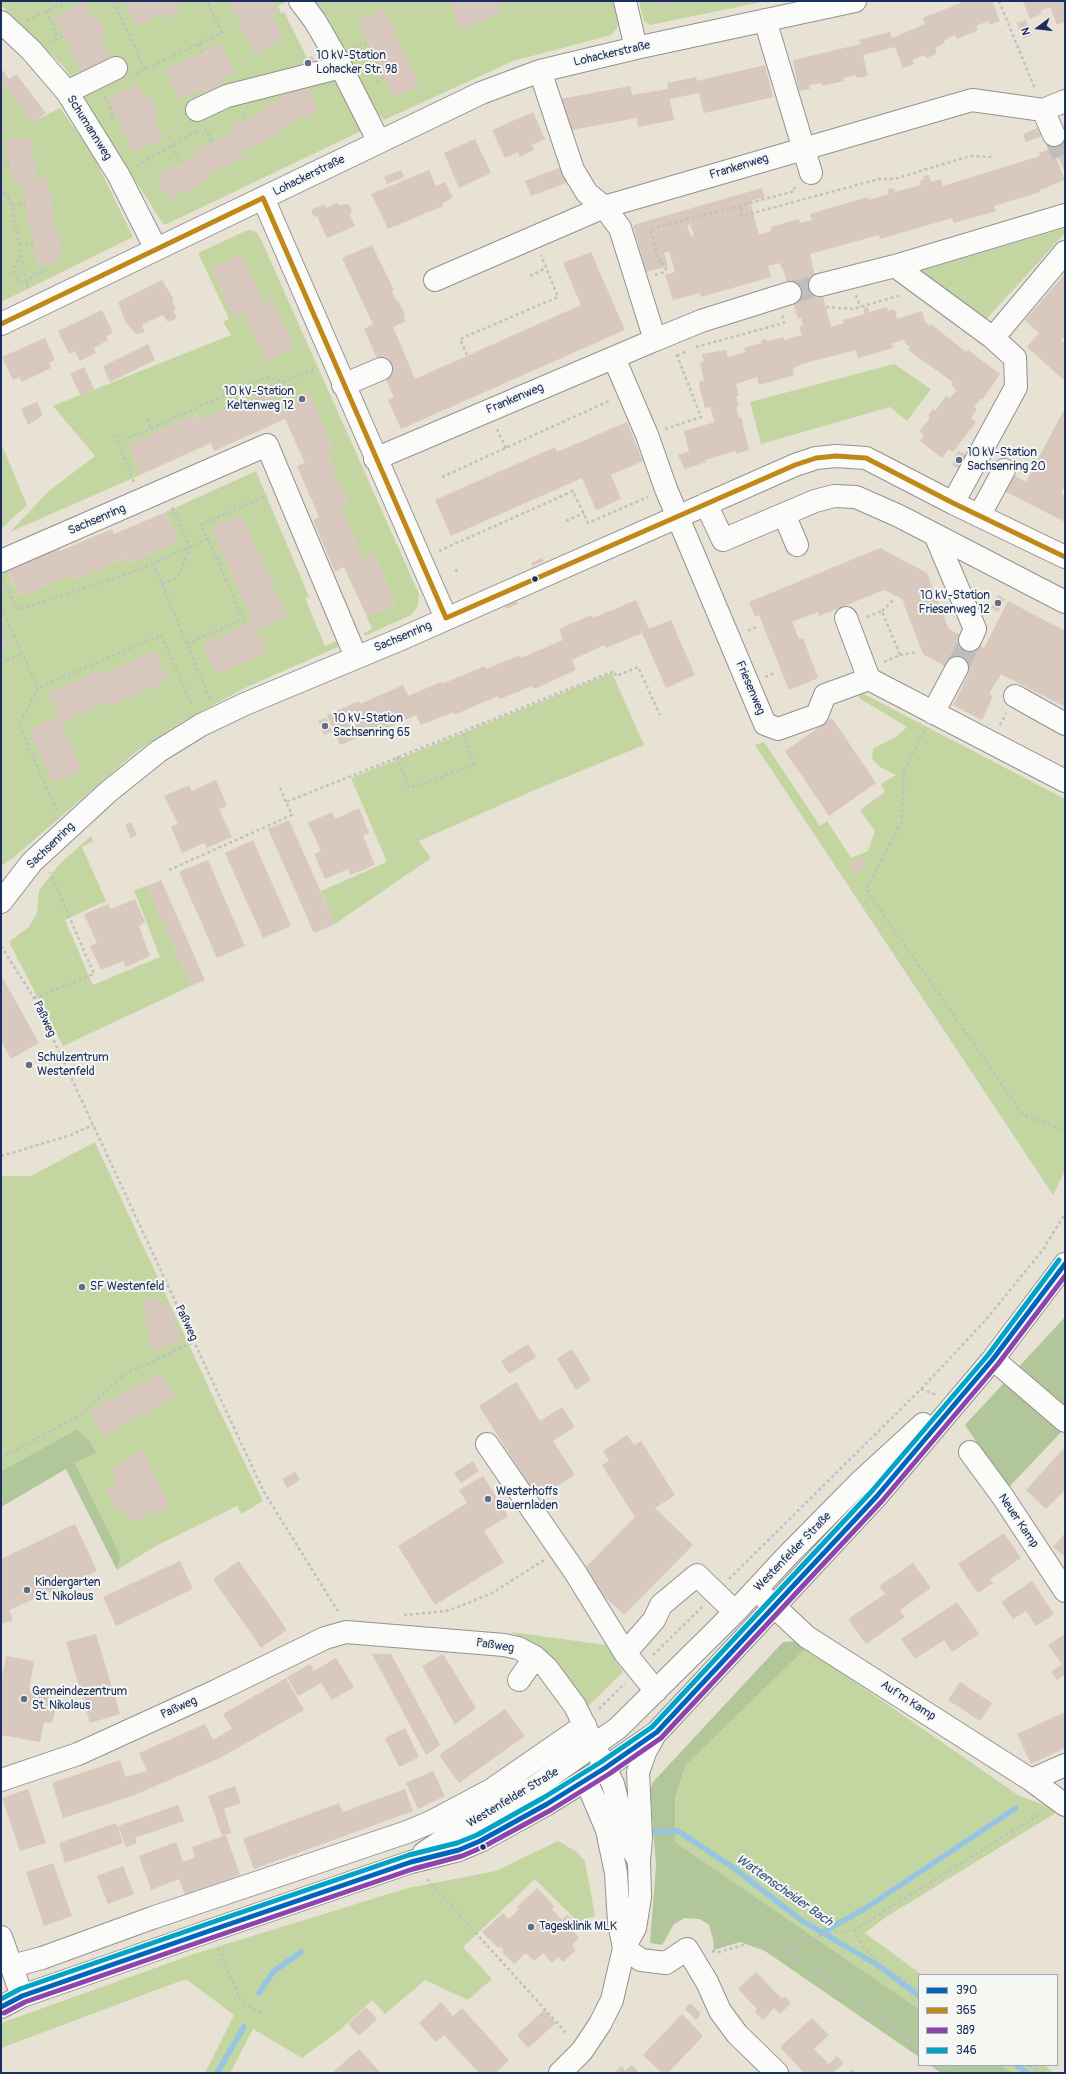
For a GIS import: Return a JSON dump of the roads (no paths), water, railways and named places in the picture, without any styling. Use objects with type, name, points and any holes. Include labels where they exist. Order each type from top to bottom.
[{"type":"street","points":[[300,1],[315,21],[380,142]]},
{"type":"street","points":[[625,1],[636,48]]},
{"type":"street","name":"Lohackerstraße","points":[[1,324],[481,93],[540,72],[636,48],[855,1]]},
{"type":"street","points":[[765,20],[811,173]]},
{"type":"street","name":"Schumannweg","points":[[5,26],[36,55],[67,92],[119,176],[156,249]]},
{"type":"street","points":[[201,118],[227,96],[341,67]]},
{"type":"street","points":[[67,92],[124,71]]},
{"type":"street","points":[[540,72],[573,170],[587,193],[604,207],[620,228],[661,337]]},
{"type":"street","name":"Frankenweg","points":[[435,280],[604,207],[972,100],[1043,110]]},
{"type":"street","points":[[1054,135],[1043,110],[1065,101]]},
{"type":"street","points":[[262,198],[375,459],[446,618]]},
{"type":"street","points":[[820,285],[895,266],[1065,215]]},
{"type":"street","points":[[993,338],[1065,252]]},
{"type":"street","points":[[895,266],[993,338],[1015,358],[1016,387],[953,503]]},
{"type":"street","name":"Frankenweg","points":[[375,459],[701,320],[783,296]]},
{"type":"street","name":"Friesenweg","points":[[614,358],[647,435],[666,489],[679,516],[765,724],[778,729],[817,715],[825,695],[867,674]]},
{"type":"street","points":[[343,385],[381,369]]},
{"type":"street","name":"Sachsenring","points":[[1,561],[267,445],[356,657]]},
{"type":"street","name":"Sachsenring","points":[[1,902],[32,862],[129,775],[159,752],[209,720],[446,618],[795,464],[816,458],[836,456],[866,458],[979,516],[1065,557]]},
{"type":"street","points":[[979,516],[1004,470]]},
{"type":"street","points":[[706,504],[722,540],[815,501],[834,496],[856,497],[899,516],[936,537],[1065,602]]},
{"type":"street","points":[[784,514],[797,545]]},
{"type":"street","points":[[936,537],[975,629],[970,640]]},
{"type":"street","points":[[847,621],[867,674],[933,713],[1065,781]]},
{"type":"street","points":[[933,713],[957,668]]},
{"type":"street","points":[[1015,696],[1065,724]]},
{"type":"street","name":"Westenfelder Straße","points":[[1,2000],[22,1996],[411,1862],[459,1850],[480,1841],[547,1804],[605,1768],[656,1732],[877,1496],[992,1359],[1065,1264]]},
{"type":"street","points":[[992,1359],[1065,1421]]},
{"type":"street","name":"Westenfelder Straße","points":[[411,1862],[458,1830],[502,1808],[536,1786],[595,1746],[618,1728],[735,1612],[787,1556],[862,1480],[992,1359]]},
{"type":"street","points":[[487,1444],[560,1550],[625,1653],[637,1670],[656,1691]]},
{"type":"street","name":"Neuer Kamp","points":[[970,1452],[1003,1497],[1065,1591]]},
{"type":"street","points":[[625,1653],[654,1620],[661,1604],[697,1575],[735,1612]]},
{"type":"street","name":"Auf'm Kamp","points":[[756,1590],[807,1637],[1031,1780],[1062,1803]]},
{"type":"street","name":"Paßweg","points":[[1,1780],[78,1754],[216,1691],[325,1638],[346,1632],[504,1645],[518,1648],[534,1657],[557,1681],[575,1706],[595,1746]]},
{"type":"street","points":[[519,1680],[534,1657]]},
{"type":"street","points":[[12,1966],[42,1958],[152,1918],[425,1824],[491,1790],[585,1725]]},
{"type":"street","points":[[560,2073],[582,2051],[600,2024],[612,2000],[624,1948],[635,1928],[640,1897],[639,1860],[641,1838],[638,1772],[646,1750],[656,1732]]},
{"type":"street","points":[[595,1746],[613,1784],[627,1840],[639,1860]]},
{"type":"street","points":[[595,1746],[586,1780],[607,1830],[616,1873],[619,1923],[624,1948],[641,1960],[666,1963],[687,1948],[707,1982],[720,2011],[737,2034],[777,2073]]},
{"type":"street","points":[[1031,1780],[1065,1765]]},
{"type":"street","points":[[1,1937],[22,1996]]},
{"type":"street","name":"Westenfelder Straße","points":[[1,2007],[22,1996]]},
{"type":"waterway","points":[[821,1933],[866,1908],[1016,1808]]},
{"type":"waterway","name":"Wattenscheider Bach","points":[[652,1832],[678,1831],[735,1869],[801,1920],[879,1966],[918,1995]]},
{"type":"waterway","points":[[259,1993],[273,1972],[301,1952]]},
{"type":"waterway","points":[[217,2073],[244,2027]]},
{"type":"waterway","name":"Wattenscheider Bach","points":[[1018,2066],[1028,2073]]},
{"type":"tunnel","points":[[1054,135],[1065,160]]},
{"type":"tunnel","points":[[790,293],[820,285]]},
{"type":"tunnel","points":[[957,668],[970,640]]},
{"type":"place","name":"10 kV-Station Lohacker Str. 98","points":[[308,63]]},
{"type":"place","name":"10 kV-Station Keltenweg 12","points":[[302,399]]},
{"type":"place","name":"10 kV-Station Sachsenring 20","points":[[959,460]]},
{"type":"place","name":"10 kV-Station Friesenweg 12","points":[[998,603]]},
{"type":"place","name":"10 kV-Station Sachsenring 65","points":[[325,726]]},
{"type":"place","name":"Schulzentrum Westenfeld","points":[[29,1065]]},
{"type":"place","name":"SF Westenfeld","points":[[82,1287]]},
{"type":"place","name":"Westerhoffs Bauernladen","points":[[488,1499]]},
{"type":"place","name":"Kindergarten St. Nikolaus","points":[[27,1590]]},
{"type":"place","name":"Gemeindezentrum St. Nikolaus","points":[[24,1699]]},
{"type":"place","name":"Tagesklinik MLK","points":[[531,1927]]}]
